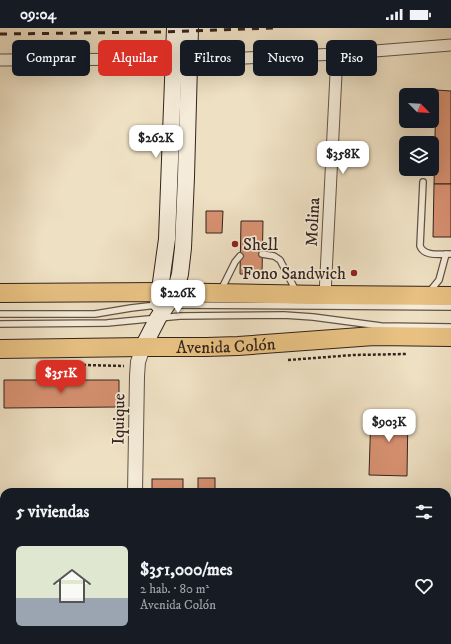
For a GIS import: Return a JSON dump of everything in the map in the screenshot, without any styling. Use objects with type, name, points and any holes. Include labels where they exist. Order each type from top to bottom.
[{"type":"main road","points":[[175,28],[180,51]]},
{"type":"main road","points":[[187,40],[190,28]]},
{"type":"main road","points":[[163,303],[170,176],[180,76]]},
{"type":"main road","points":[[143,347],[163,303],[180,274],[182,261],[186,177],[183,76]]},
{"type":"main road","points":[[170,176],[186,177]]},
{"type":"main road","points":[[0,293],[163,303],[219,294],[451,296]]},
{"type":"main road","name":"Avenida Colón","points":[[0,349],[238,346],[374,336],[451,337]]},
{"type":"street","points":[[377,51],[451,45]]},
{"type":"street","points":[[245,58],[326,54]]},
{"type":"street","points":[[0,60],[180,60]]},
{"type":"street","name":"Molina","points":[[325,296],[336,76]]},
{"type":"street","name":"Iquique","points":[[135,488],[137,376],[138,362],[143,347]]},
{"type":"lane","points":[[423,296],[433,288],[439,280],[448,254],[426,253],[423,252],[420,246],[424,182]]},
{"type":"lane","points":[[262,254],[274,256],[280,260],[298,295]]},
{"type":"lane","points":[[219,294],[235,262],[240,256]]},
{"type":"lane","points":[[0,314],[95,314],[163,303],[451,307]]},
{"type":"lane","points":[[0,324],[107,323],[163,303]]},
{"type":"lane","points":[[163,303],[174,316],[284,315],[313,317],[381,326],[451,327]]},
{"type":"building","points":[[439,90],[451,91],[451,184],[434,184],[434,176],[439,176],[439,136],[435,136],[435,128],[439,128]]},
{"type":"building","points":[[434,184],[451,184],[451,237],[433,237]]},
{"type":"building","points":[[206,211],[223,211],[222,233],[206,233]]},
{"type":"building","points":[[241,221],[263,221],[262,274],[240,274]]},
{"type":"building","points":[[4,380],[119,380],[119,407],[4,408]]},
{"type":"building","points":[[371,411],[408,411],[407,476],[369,475]]},
{"type":"building","points":[[198,478],[215,478],[215,488],[198,488]]},
{"type":"building","points":[[152,479],[183,479],[183,488],[152,488]]},
{"type":"railway","points":[[0,34],[161,32],[273,28]]},
{"type":"place","name":"Shell","points":[[235,244]]},
{"type":"place","name":"Fono Sandwich","points":[[354,273]]}]
